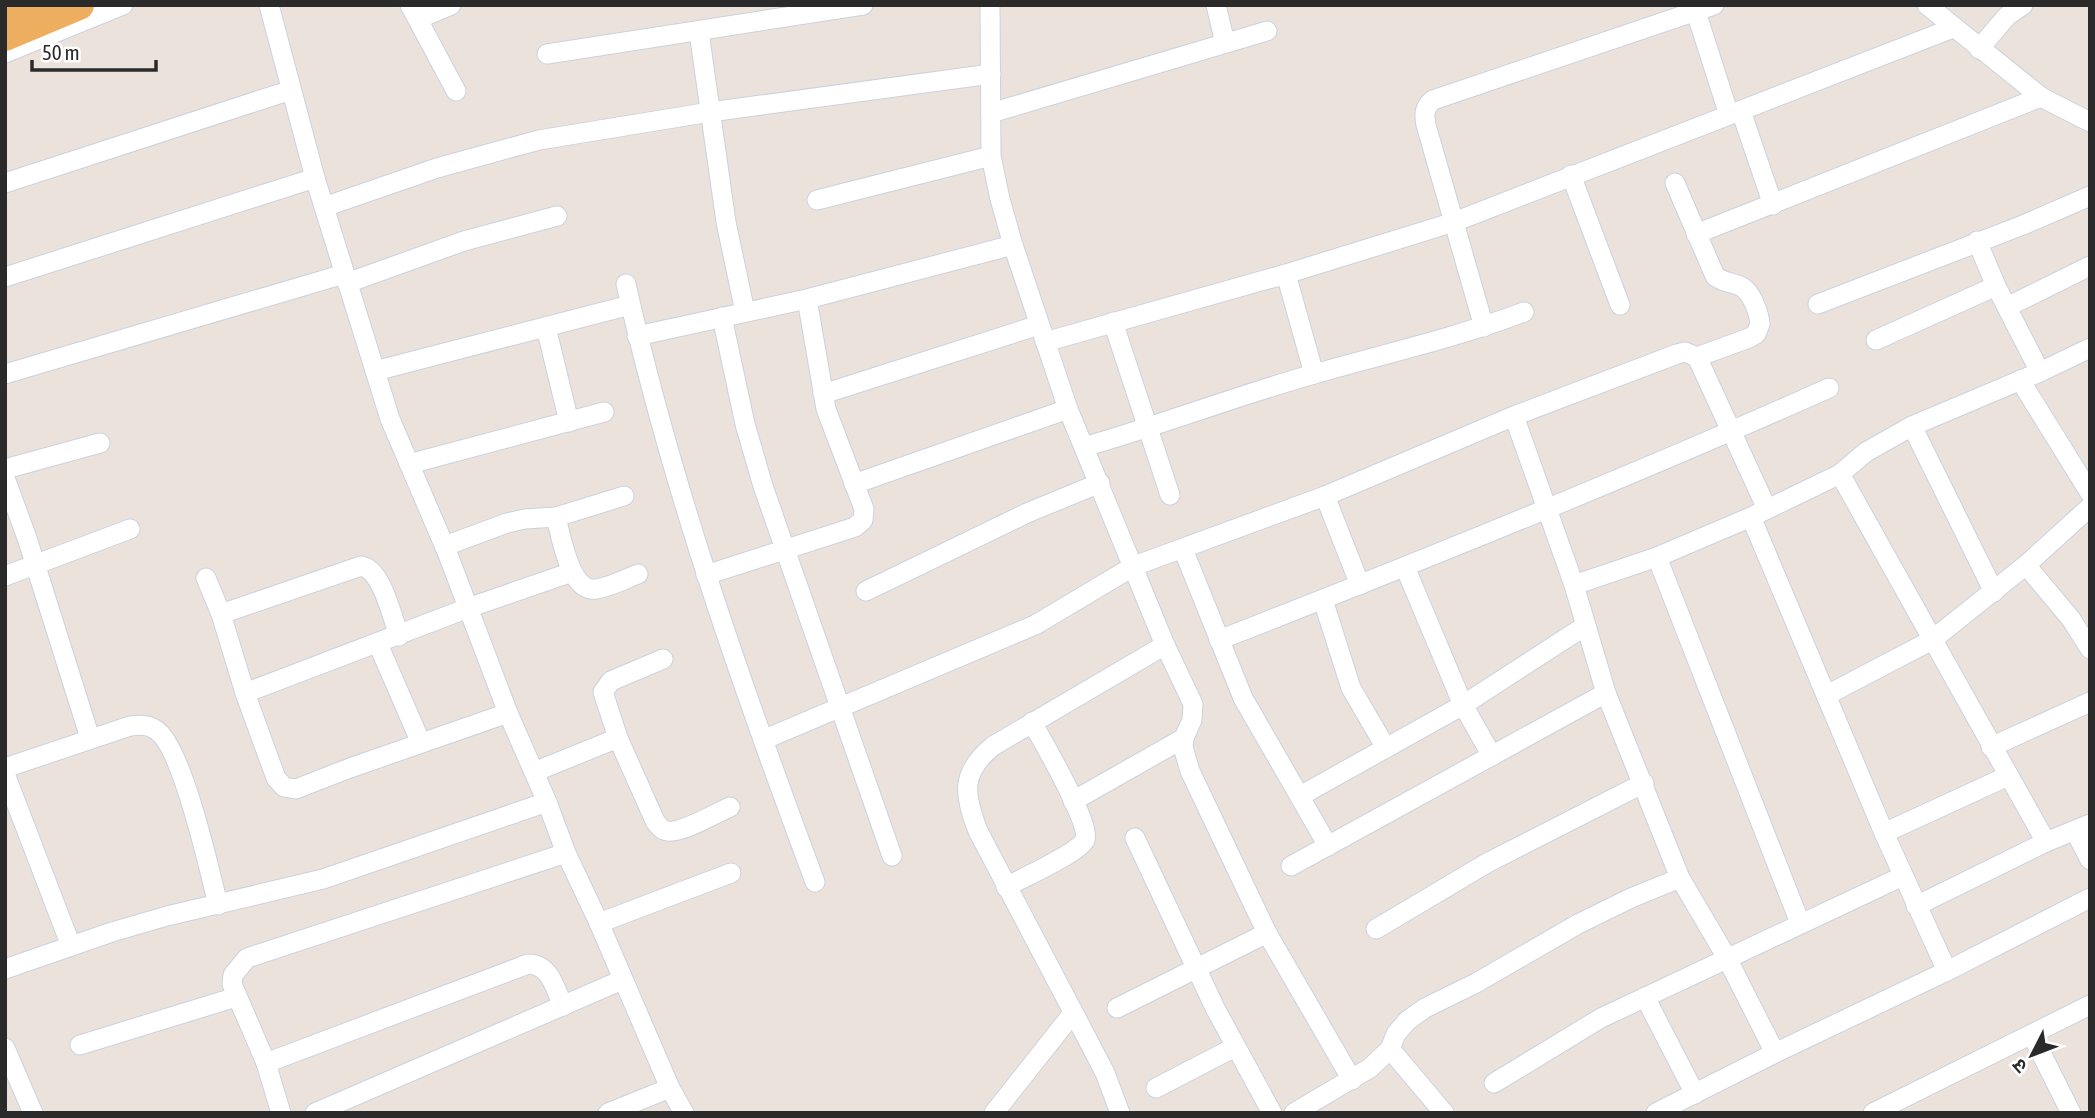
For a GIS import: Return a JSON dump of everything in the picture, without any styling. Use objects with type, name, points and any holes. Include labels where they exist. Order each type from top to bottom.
[{"type":"main road","points":[[5,13],[23,5]]},
{"type":"main road","points":[[5,36],[79,5]]},
{"type":"street","points":[[5,53],[123,5]]},
{"type":"street","points":[[270,5],[315,178],[390,419],[444,546],[508,713],[566,853],[670,1088],[684,1113]]},
{"type":"street","points":[[451,5],[414,12],[456,91]]},
{"type":"street","points":[[547,54],[863,5]]},
{"type":"street","points":[[1216,5],[1225,43]]},
{"type":"street","points":[[1927,5],[2041,97],[2090,122]]},
{"type":"street","points":[[995,6],[991,74],[991,156],[1013,245],[1042,334],[1068,409],[1165,645],[1193,704],[1192,720],[1184,737],[1184,756],[1190,771],[1267,933],[1352,1080]]},
{"type":"street","points":[[1979,49],[2007,16],[2020,6]]},
{"type":"street","points":[[1484,327],[1426,125],[1424,114],[1427,105],[1440,97],[1705,9],[1735,113],[1773,205]]},
{"type":"street","points":[[823,394],[1042,334],[1113,322],[1286,274],[1454,222],[1953,28]]},
{"type":"street","points":[[991,113],[1267,31]]},
{"type":"street","points":[[699,32],[726,222],[745,313]]},
{"type":"street","points":[[324,207],[437,168],[528,143],[710,112],[991,74]]},
{"type":"street","points":[[5,183],[291,90]]},
{"type":"street","points":[[1696,234],[2041,97]]},
{"type":"street","points":[[817,200],[991,156]]},
{"type":"street","points":[[1571,175],[1620,305]]},
{"type":"street","points":[[5,277],[315,178]]},
{"type":"street","points":[[1675,183],[1715,276],[1720,281],[1741,287],[1747,292],[1760,324],[1756,334],[1749,338],[1697,358]]},
{"type":"street","points":[[1818,304],[2023,225],[2090,196]]},
{"type":"street","points":[[5,374],[557,216]]},
{"type":"street","points":[[1977,241],[1996,286],[2040,372]]},
{"type":"street","points":[[638,336],[807,299],[1013,245]]},
{"type":"street","points":[[2007,307],[2090,266]]},
{"type":"street","points":[[1286,274],[1314,374]]},
{"type":"street","points":[[626,284],[675,476],[706,575],[762,740],[815,882]]},
{"type":"street","points":[[1876,340],[1996,286]]},
{"type":"street","points":[[706,575],[859,524],[864,515],[830,422],[807,299]]},
{"type":"street","points":[[375,371],[631,305]]},
{"type":"street","points":[[1084,447],[1149,429],[1314,374],[1446,340],[1524,312]]},
{"type":"street","points":[[722,317],[745,424],[784,550],[842,707],[892,856]]},
{"type":"street","points":[[1113,322],[1170,495]]},
{"type":"street","points":[[546,327],[569,422]]},
{"type":"street","points":[[1574,585],[1657,557],[1759,513],[1840,474],[1866,452],[1912,426],[2090,348]]},
{"type":"street","points":[[762,740],[1035,625],[1134,566],[1325,496],[1514,416],[1685,352],[1697,358],[1731,432],[1828,695],[1884,834],[1947,971]]},
{"type":"street","points":[[2020,380],[2090,493]]},
{"type":"street","points":[[1219,640],[1548,508],[1829,388]]},
{"type":"street","points":[[854,484],[1068,409]]},
{"type":"street","points":[[409,464],[604,412]]},
{"type":"street","points":[[1514,416],[1574,585],[1606,693],[1681,877],[1727,958],[1775,1053]]},
{"type":"street","points":[[1912,426],[1994,592]]},
{"type":"street","points":[[5,469],[100,443]]},
{"type":"street","points":[[1840,474],[2046,842]]},
{"type":"street","points":[[5,478],[90,738]]},
{"type":"street","points":[[866,591],[1027,513],[1100,483]]},
{"type":"street","points":[[444,546],[507,523],[556,517],[624,496]]},
{"type":"street","points":[[1325,496],[1360,585]]},
{"type":"street","points":[[1828,695],[1932,640],[1994,592],[2090,507]]},
{"type":"street","points":[[556,517],[572,572],[579,583],[596,589],[638,573]]},
{"type":"street","points":[[5,576],[130,529]]},
{"type":"street","points":[[1182,549],[1243,698],[1328,846]]},
{"type":"street","points":[[1657,557],[1800,923]]},
{"type":"street","points":[[2026,565],[2071,619],[2090,649]]},
{"type":"street","points":[[221,614],[361,566],[373,571],[380,582],[399,636]]},
{"type":"street","points":[[1405,567],[1463,705],[1492,756]]},
{"type":"street","points":[[245,693],[468,608],[572,572]]},
{"type":"street","points":[[206,578],[221,614],[245,693],[276,778],[284,787],[290,789],[307,786],[349,768],[508,713]]},
{"type":"street","points":[[1323,600],[1351,688],[1386,748]]},
{"type":"street","points":[[1300,796],[1463,705],[1585,626]]},
{"type":"street","points":[[379,644],[421,743]]},
{"type":"street","points":[[1116,1110],[1105,1073],[978,831],[968,807],[966,787],[971,769],[981,756],[1032,722],[1165,645]]},
{"type":"street","points":[[663,659],[606,686],[603,692],[603,699],[618,737],[655,821],[661,829],[669,832],[730,807]]},
{"type":"street","points":[[1291,866],[1606,693]]},
{"type":"street","points":[[1991,747],[2090,702]]},
{"type":"street","points":[[1006,887],[1072,852],[1087,833],[1073,800],[1032,722]]},
{"type":"street","points":[[5,768],[130,726],[144,725],[156,730],[165,738],[183,781],[218,905]]},
{"type":"street","points":[[534,772],[618,737]]},
{"type":"street","points":[[1073,800],[1184,737]]},
{"type":"street","points":[[5,774],[71,946]]},
{"type":"street","points":[[1884,834],[2008,775]]},
{"type":"street","points":[[1376,929],[1496,857],[1644,783]]},
{"type":"street","points":[[5,969],[167,916],[323,879],[547,802]]},
{"type":"street","points":[[1916,906],[2046,842],[2082,828],[2090,860]]},
{"type":"street","points":[[1135,838],[1235,1048],[1272,1113]]},
{"type":"street","points":[[275,1111],[266,1063],[232,984],[233,975],[247,958],[566,853]]},
{"type":"street","points":[[599,923],[731,873]]},
{"type":"street","points":[[1494,1083],[1601,1018],[1903,876]]},
{"type":"street","points":[[1294,1113],[1328,1105],[1352,1080],[1370,1069],[1390,1049],[1396,1034],[1406,1021],[1425,1009],[1476,984],[1578,924],[1681,877]]},
{"type":"street","points":[[1656,1113],[2090,898]]},
{"type":"street","points":[[1117,1008],[1267,933]]},
{"type":"street","points":[[266,1063],[528,964],[537,964],[545,969],[563,1006]]},
{"type":"street","points":[[315,1113],[622,980]]},
{"type":"street","points":[[80,1045],[236,997]]},
{"type":"street","points":[[1645,997],[1695,1094]]},
{"type":"street","points":[[1874,1113],[2090,1005]]},
{"type":"street","points":[[994,1113],[1073,1013]]},
{"type":"street","points":[[2032,1035],[2071,1113]]},
{"type":"street","points":[[5,1048],[10,1073],[33,1113]]},
{"type":"street","points":[[1156,1088],[1235,1048]]},
{"type":"street","points":[[1390,1049],[1444,1113]]},
{"type":"street","points":[[608,1113],[670,1088]]}]
